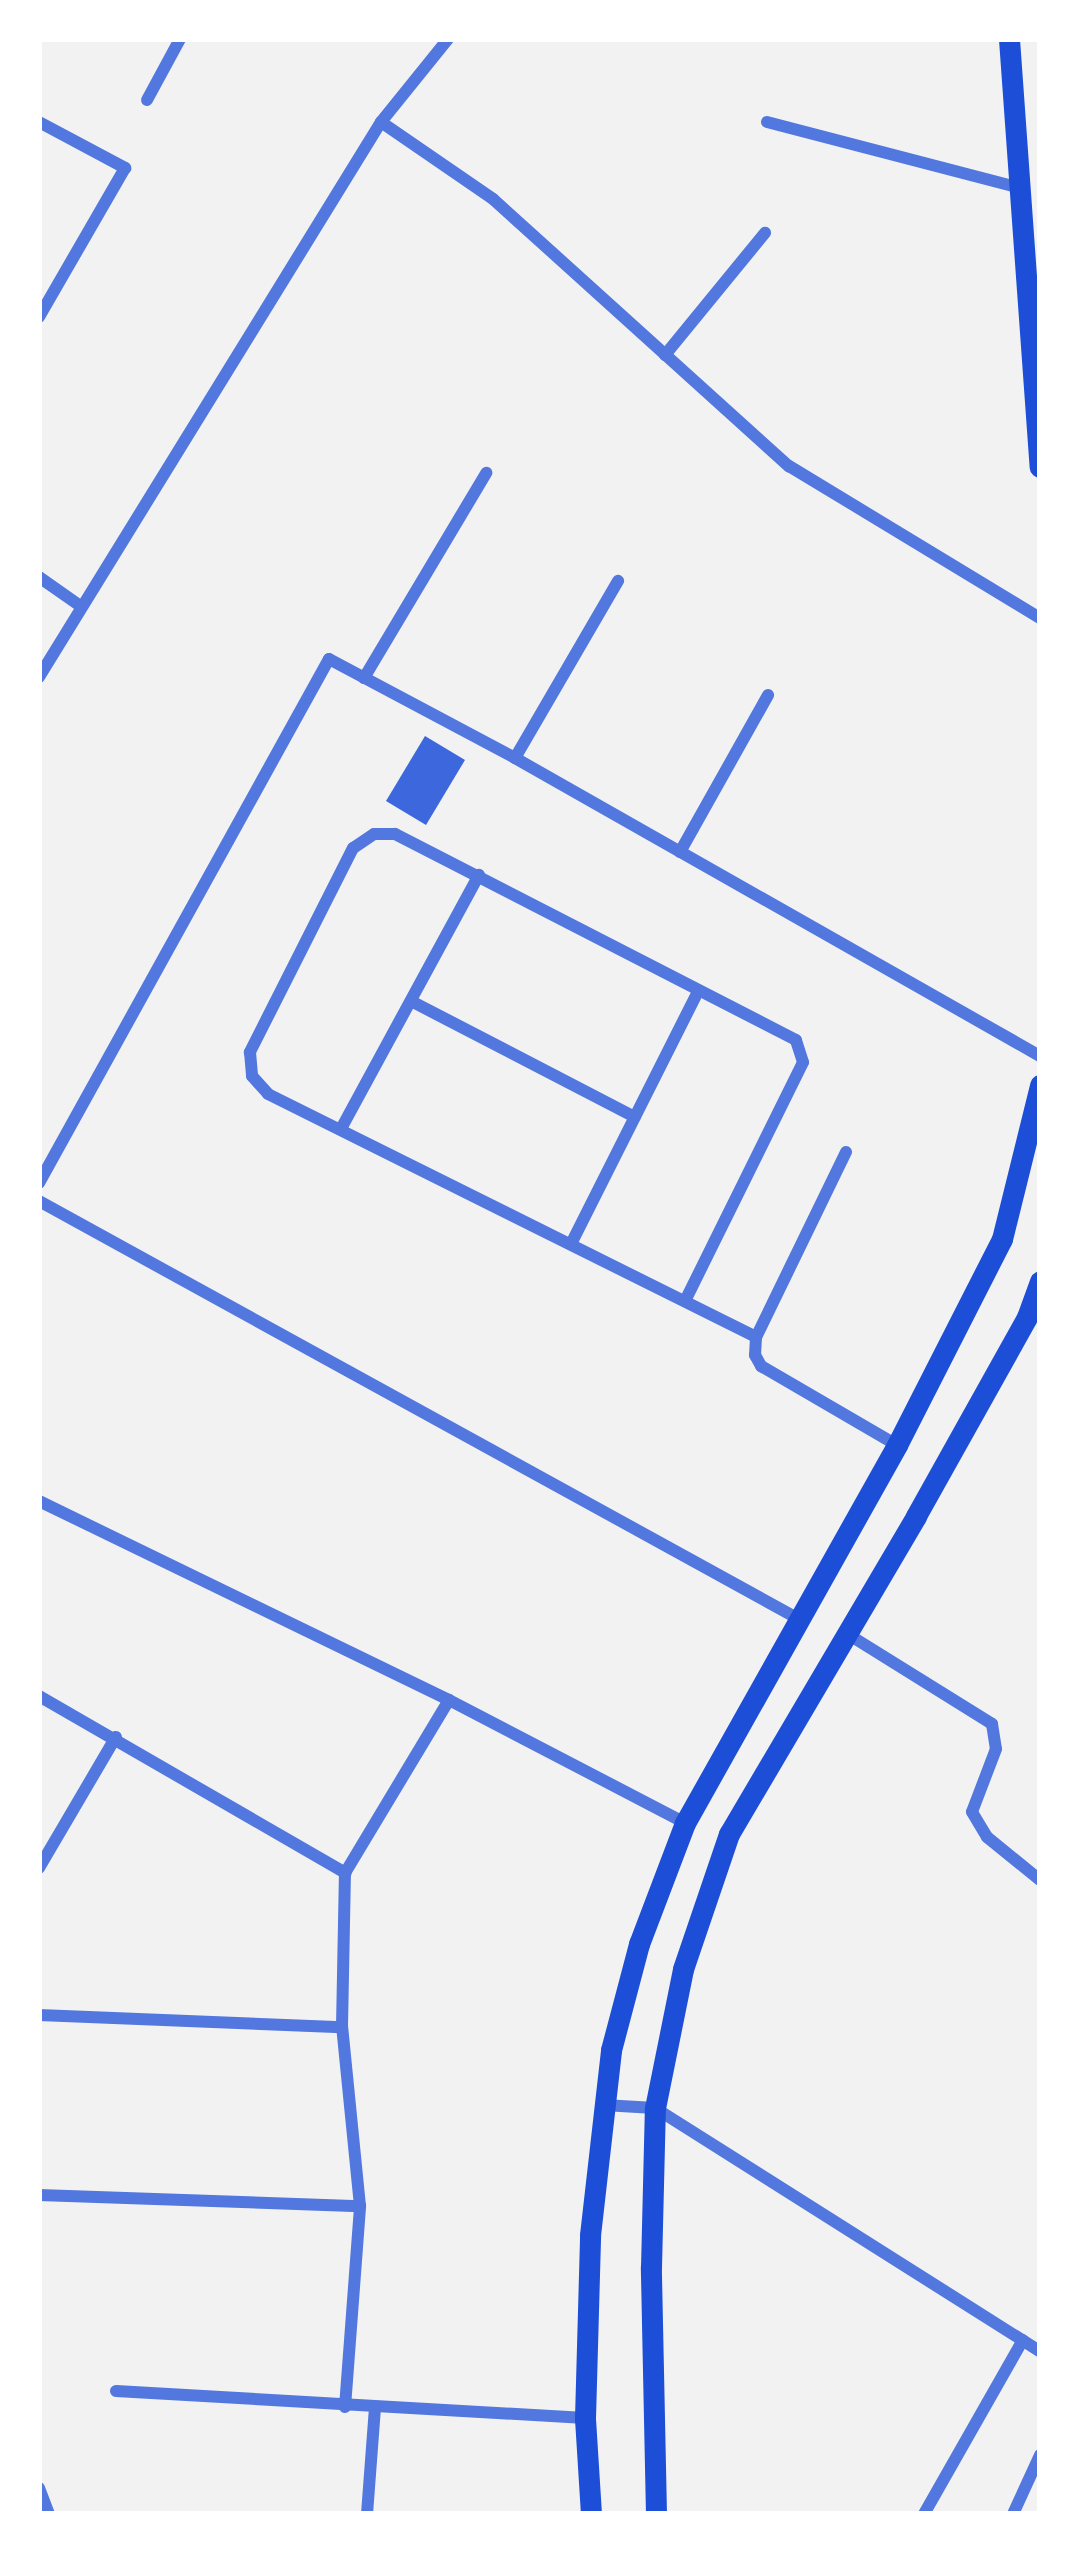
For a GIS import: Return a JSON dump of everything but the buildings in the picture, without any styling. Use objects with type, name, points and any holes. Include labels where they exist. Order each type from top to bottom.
[{"type":"main road","points":[[1009,39],[1040,467]]},
{"type":"main road","points":[[591,2514],[585,2418],[590,2235],[603,2105],[639,1944],[685,1823],[897,1445],[1002,1239],[1040,1085]]},
{"type":"main road","points":[[656,2514],[651,2266],[655,2108],[683,1969],[729,1834],[1027,1317],[1040,1284]]},
{"type":"street","points":[[147,100],[180,39]]},
{"type":"street","points":[[39,677],[79,604],[381,122],[448,39]]},
{"type":"street","points":[[39,122],[125,168],[39,317]]},
{"type":"street","points":[[381,122],[493,199],[789,466],[1040,618]]},
{"type":"street","points":[[767,122],[1020,188]]},
{"type":"street","points":[[665,355],[765,233]]},
{"type":"street","points":[[364,678],[486,473]]},
{"type":"street","points":[[39,577],[79,604]]},
{"type":"street","points":[[515,758],[619,581]]},
{"type":"street","points":[[39,1184],[329,659],[515,758],[1040,1056]]},
{"type":"street","points":[[680,851],[768,695]]},
{"type":"street","points":[[686,1299],[803,1062],[796,1040],[395,834],[374,834],[353,848],[250,1052],[252,1076],[268,1094],[756,1337]]},
{"type":"street","points":[[342,1127],[478,875]]},
{"type":"street","points":[[572,1242],[698,992]]},
{"type":"street","points":[[411,1001],[635,1117]]},
{"type":"street","points":[[846,1152],[756,1337],[761,1366],[897,1445]]},
{"type":"street","points":[[39,1202],[797,1618]]},
{"type":"street","points":[[39,1501],[449,1700],[685,1823]]},
{"type":"street","points":[[846,1633],[992,1724],[996,1749],[972,1812],[987,1837],[1040,1880]]},
{"type":"street","points":[[39,1696],[345,1873]]},
{"type":"street","points":[[345,2407],[360,2206],[342,2027],[345,1873],[449,1700]]},
{"type":"street","points":[[39,1868],[116,1737]]},
{"type":"street","points":[[39,2015],[342,2027]]},
{"type":"street","points":[[603,2105],[655,2108],[1040,2351]]},
{"type":"street","points":[[39,2195],[360,2206]]},
{"type":"street","points":[[924,2514],[1023,2340]]},
{"type":"street","points":[[116,2391],[585,2418]]},
{"type":"street","points":[[367,2514],[375,2408]]},
{"type":"street","points":[[1012,2514],[1040,2455]]},
{"type":"street","points":[[39,2488],[49,2514]]}]
